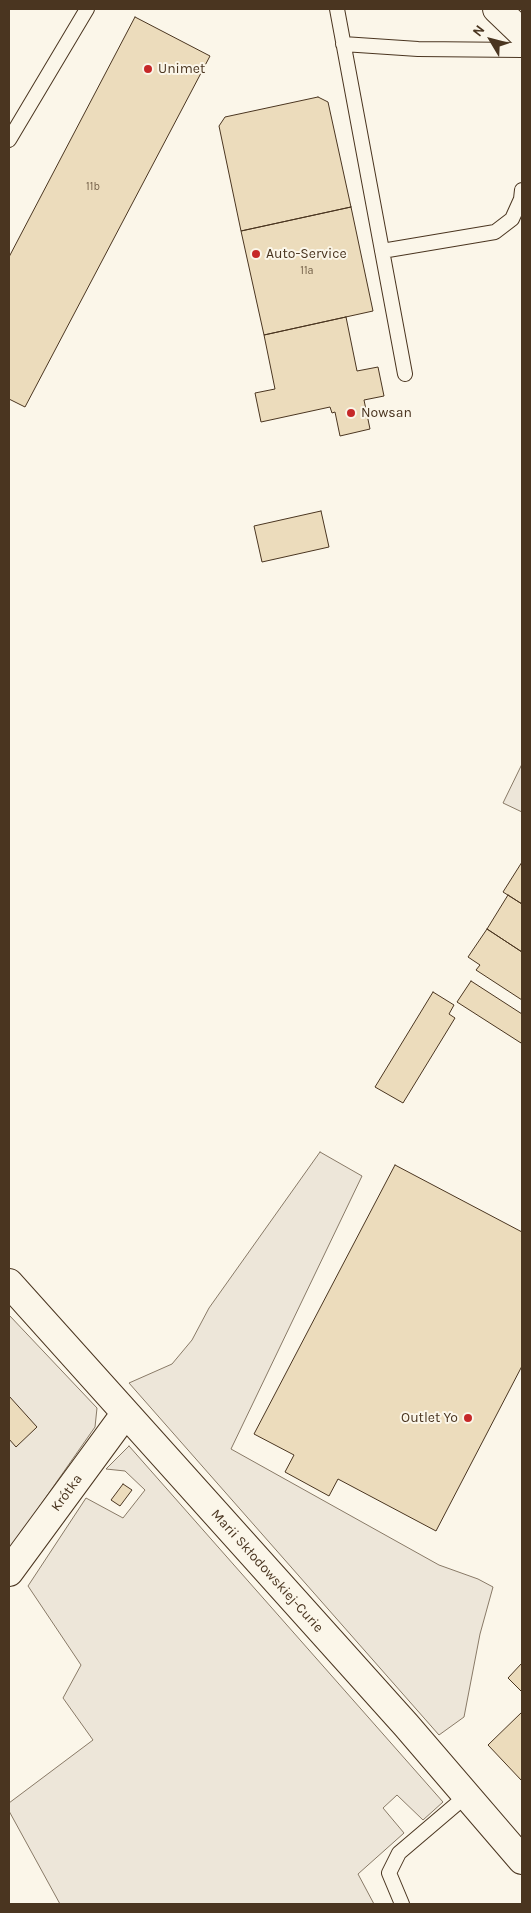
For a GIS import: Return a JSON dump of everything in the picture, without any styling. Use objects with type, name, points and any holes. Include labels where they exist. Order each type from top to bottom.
[{"type":"street","points":[[496,9],[522,32]]},
{"type":"street","name":"Marii Skłodowskiej-Curie","points":[[9,1284],[406,1725],[522,1860]]},
{"type":"street","name":"Krótka","points":[[9,1572],[125,1414]]},
{"type":"lane","points":[[9,140],[88,9]]},
{"type":"lane","points":[[337,9],[405,374]]},
{"type":"lane","points":[[343,44],[418,49],[522,50]]},
{"type":"lane","points":[[382,251],[495,232],[512,219],[521,199],[522,190]]},
{"type":"lane","points":[[402,1904],[389,1872],[399,1853],[466,1796]]},
{"type":"shaded area","points":[[522,764],[522,812],[503,803]]},
{"type":"shaded area","points":[[320,1152],[362,1176],[231,1449],[439,1565],[478,1579],[493,1587],[480,1634],[464,1717],[439,1735],[129,1383],[172,1364],[192,1340],[209,1308]]},
{"type":"shaded area","points":[[9,1315],[97,1408],[95,1427],[9,1550]]},
{"type":"shaded area","points":[[129,1446],[443,1802],[423,1820],[397,1795],[383,1808],[404,1833],[358,1874],[374,1904],[60,1904],[9,1811],[9,1803],[93,1740],[63,1698],[81,1665],[28,1586],[86,1498],[123,1518],[145,1490],[125,1471],[106,1469]]},
{"type":"building","points":[[135,17],[210,56],[25,407],[9,399],[9,257]]},
{"type":"building","points":[[318,97],[328,102],[351,207],[241,231],[219,126],[225,117]]},
{"type":"building","points":[[351,207],[373,311],[264,335],[241,231]]},
{"type":"building","points":[[346,317],[357,371],[378,367],[384,396],[364,400],[370,429],[340,436],[335,412],[332,413],[330,407],[261,422],[255,393],[275,389],[264,335]]},
{"type":"building","points":[[321,511],[329,547],[262,562],[254,526]]},
{"type":"building","points":[[522,862],[522,904],[503,892]]},
{"type":"building","points":[[508,895],[522,904],[522,952],[487,929]]},
{"type":"building","points":[[487,929],[522,952],[522,1000],[476,970],[480,965],[468,957]]},
{"type":"building","points":[[471,981],[522,1014],[521,1043],[457,1002]]},
{"type":"building","points":[[433,992],[454,1005],[449,1014],[455,1018],[403,1103],[375,1087]]},
{"type":"building","points":[[395,1165],[522,1232],[522,1366],[436,1531],[338,1479],[329,1496],[285,1472],[294,1455],[254,1434]]},
{"type":"building","points":[[9,1396],[37,1427],[16,1447],[9,1439]]},
{"type":"building","points":[[123,1484],[132,1490],[120,1506],[111,1500]]},
{"type":"building","points":[[522,1663],[522,1692],[508,1678]]},
{"type":"building","points":[[522,1712],[522,1781],[488,1745]]},
{"type":"place","name":"Unimet","points":[[148,69]]},
{"type":"place","name":"Auto-Service","points":[[256,254]]},
{"type":"place","name":"Nowsan","points":[[351,413]]},
{"type":"place","name":"Outlet Yo","points":[[468,1418]]}]
